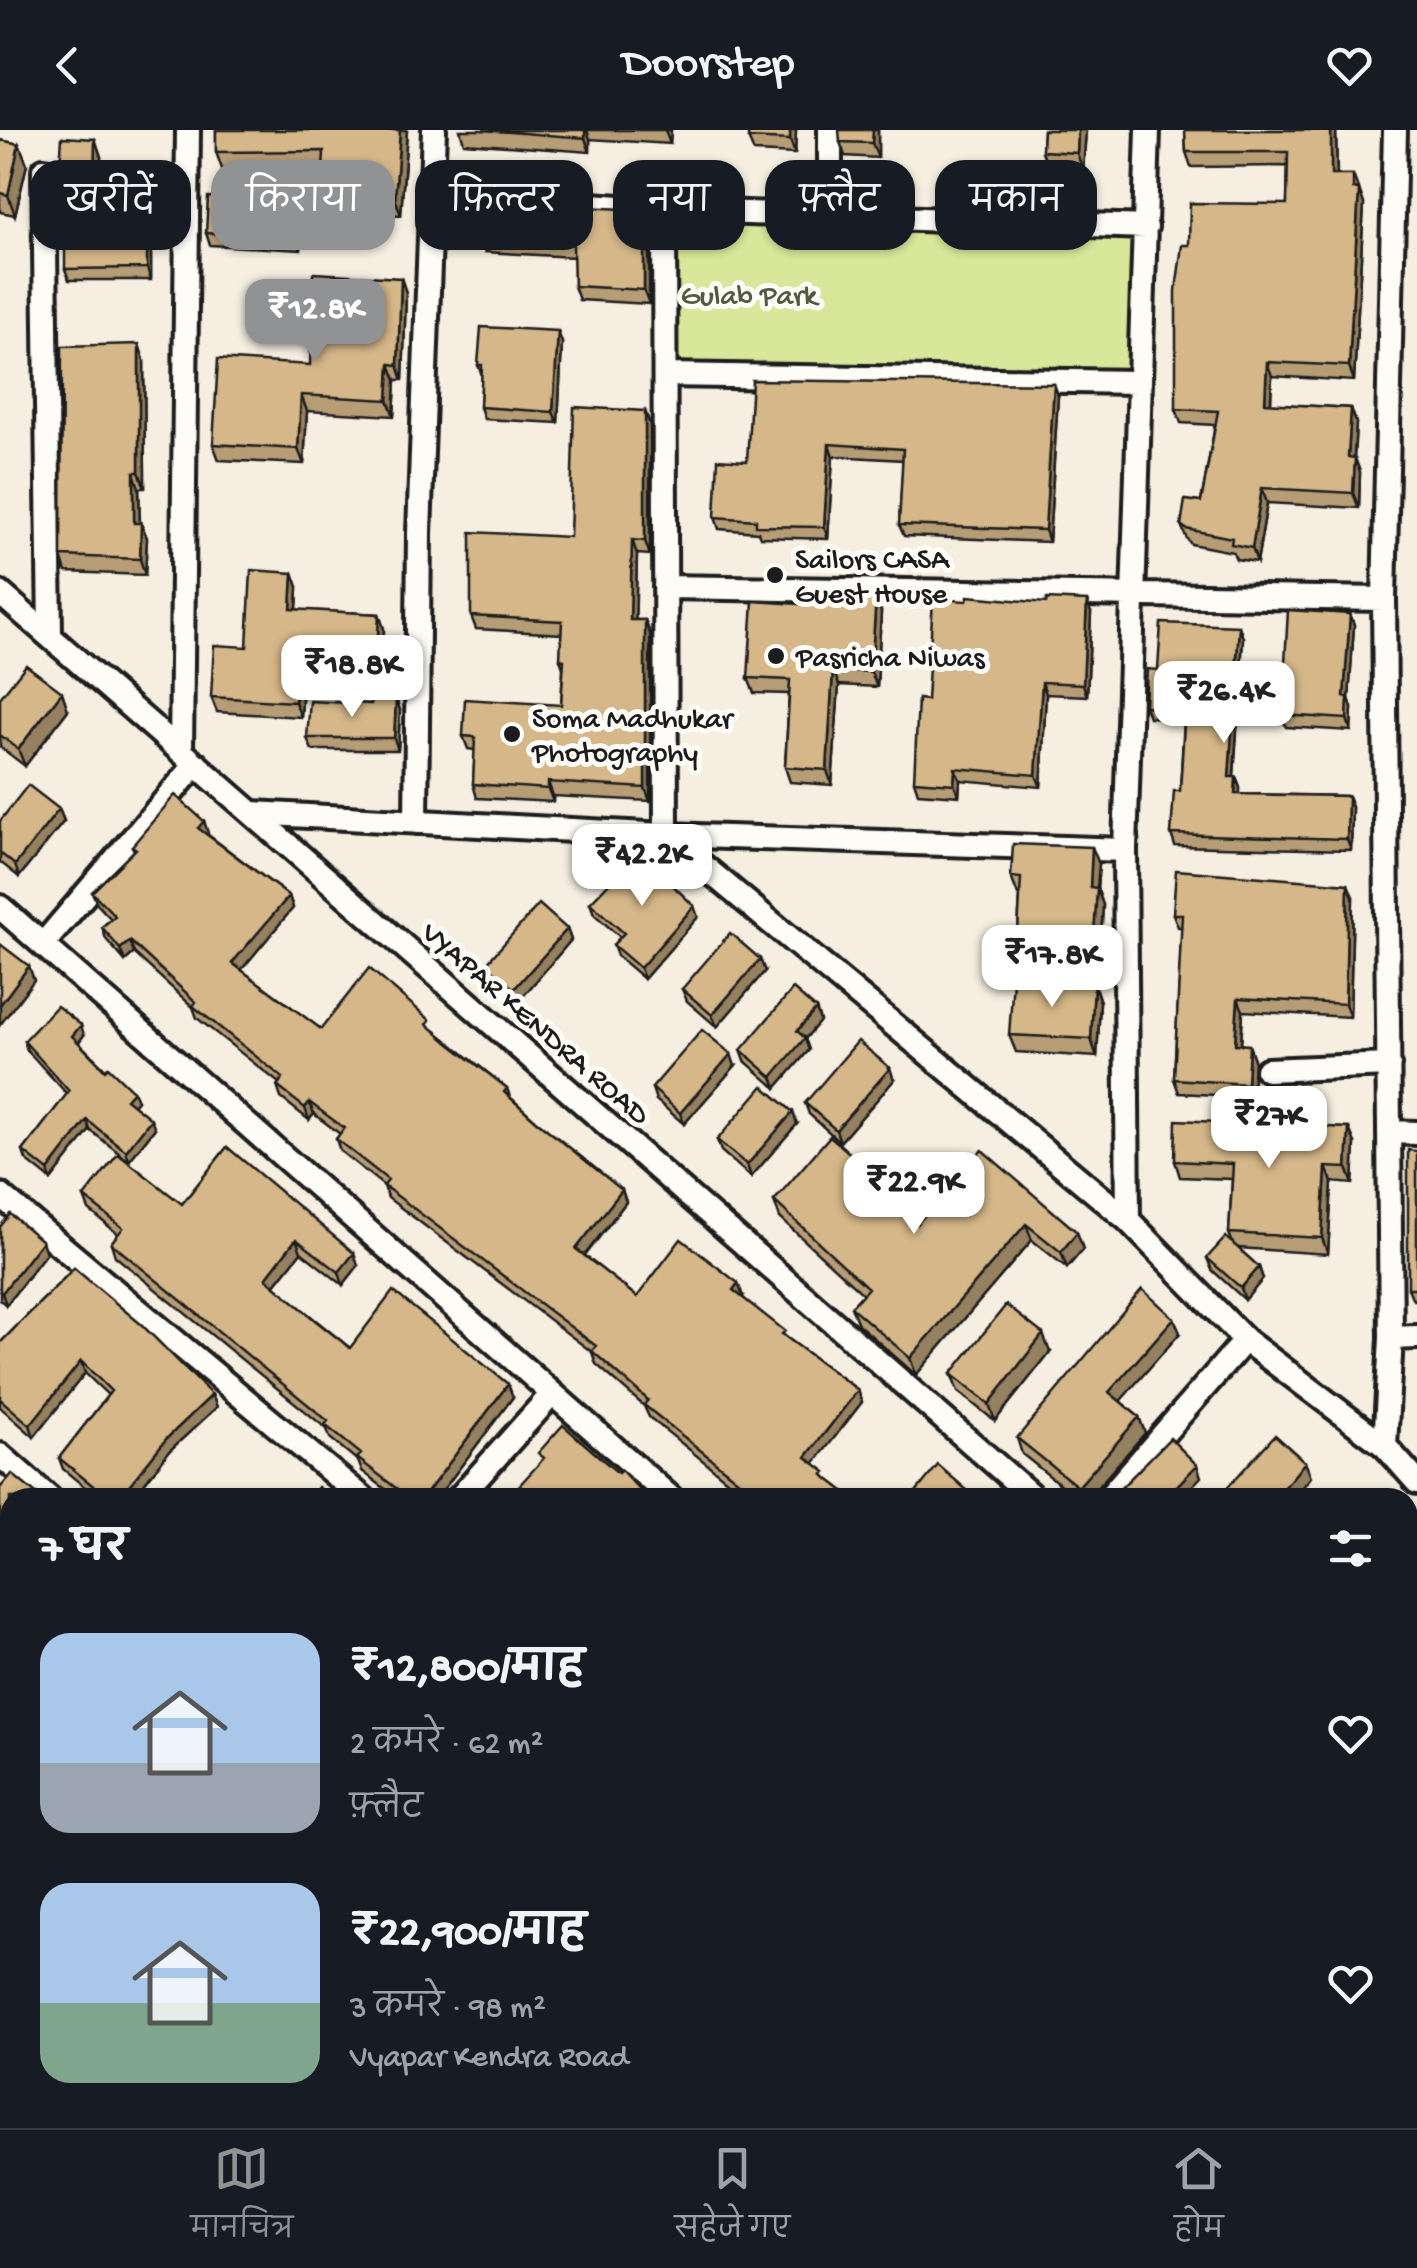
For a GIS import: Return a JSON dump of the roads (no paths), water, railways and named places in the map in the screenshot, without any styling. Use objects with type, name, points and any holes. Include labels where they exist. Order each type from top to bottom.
[{"type":"street","points":[[44,943],[188,758],[188,130]]},
{"type":"street","points":[[433,160],[434,130]]},
{"type":"street","points":[[830,130],[830,160]]},
{"type":"street","points":[[1128,1220],[1126,850],[1148,130]]},
{"type":"street","points":[[1384,1446],[1391,1338],[1384,599],[1395,130]]},
{"type":"street","points":[[915,219],[1146,227]]},
{"type":"street","points":[[45,250],[50,635]]},
{"type":"street","points":[[416,822],[419,533],[430,250]]},
{"type":"street","points":[[664,250],[666,834],[1128,1220],[1246,1340],[1384,1446],[1417,1482]]},
{"type":"street","points":[[1392,269],[1417,269]]},
{"type":"street","points":[[664,374],[1138,382]]},
{"type":"street","points":[[665,587],[1384,599]]},
{"type":"street","name":"VYAPAR KENDRA ROAD","points":[[0,592],[1023,1488]]},
{"type":"street","points":[[252,813],[666,834],[1126,850]]},
{"type":"street","points":[[0,907],[660,1488]]},
{"type":"street","points":[[1267,1070],[1389,1065]]},
{"type":"street","points":[[1390,1132],[1417,1133]]},
{"type":"street","points":[[0,1195],[351,1488]]},
{"type":"street","points":[[1391,1338],[1417,1338]]},
{"type":"street","points":[[1117,1488],[1246,1340]]},
{"type":"street","points":[[469,1488],[552,1394]]},
{"type":"street","points":[[0,1455],[38,1488]]},
{"type":"place","name":"Sailors CASA Guest House","points":[[775,575]]},
{"type":"place","name":"Pasricha Niwas","points":[[776,656]]},
{"type":"place","name":"Soma Madhukar Photography","points":[[512,734]]},
{"type":"park label","name":"Gulab Park","points":[[749,294]]}]
